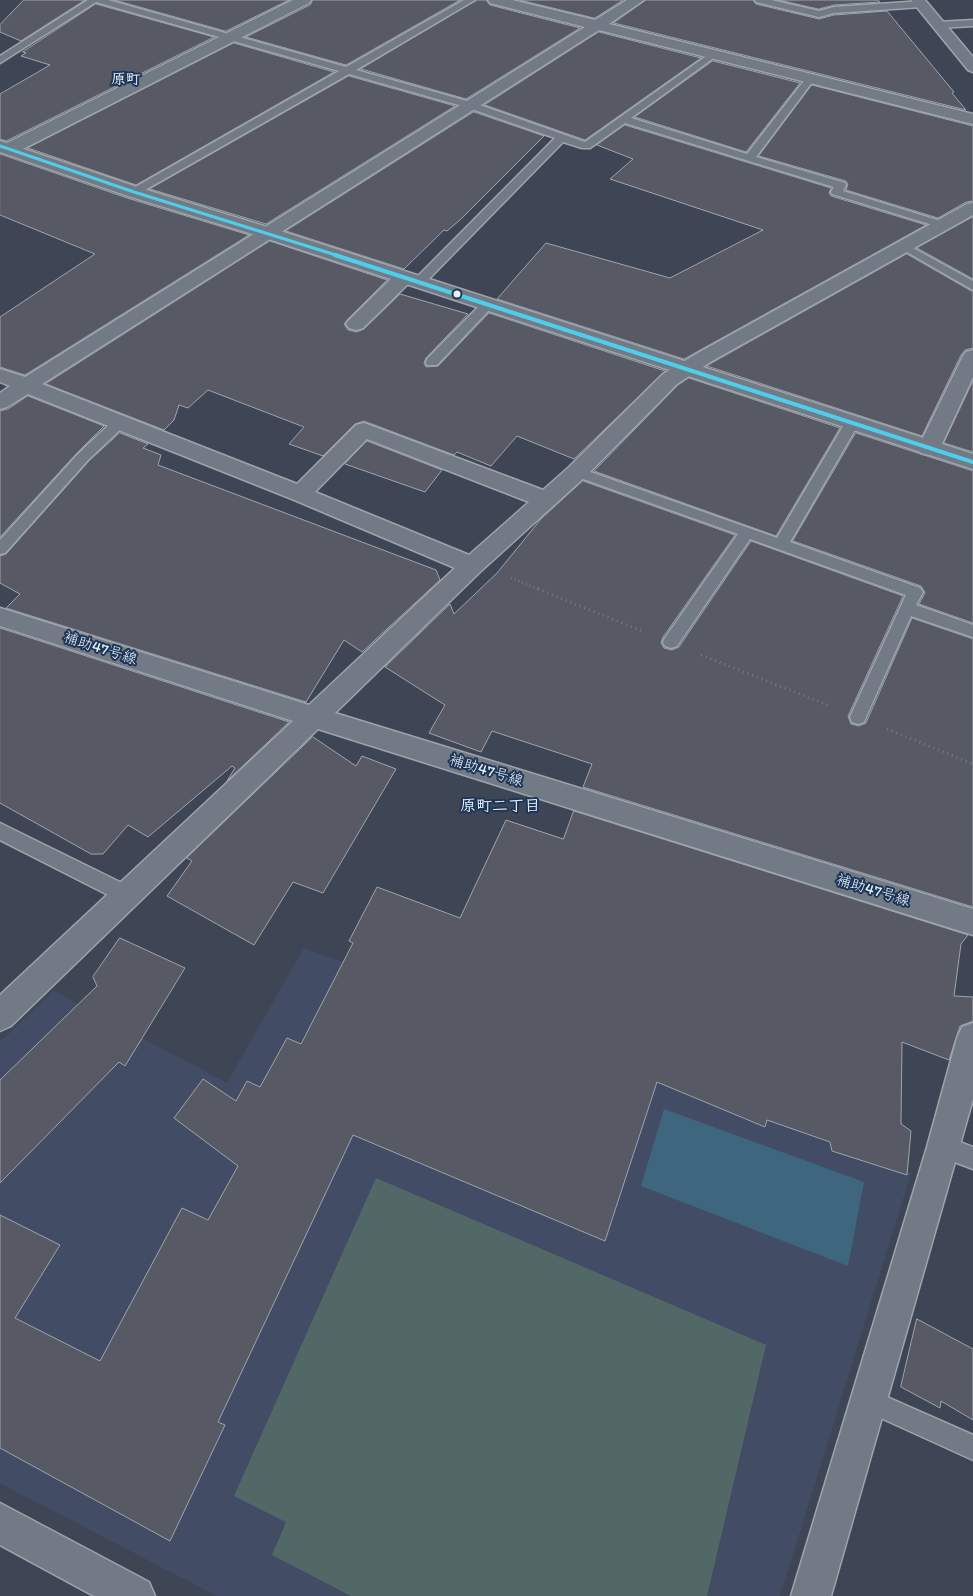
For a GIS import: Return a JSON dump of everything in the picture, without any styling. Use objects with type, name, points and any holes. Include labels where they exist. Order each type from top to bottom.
[{"type":"street","points":[[5,148],[304,0]]},
{"type":"street","points":[[495,0],[973,119]]},
{"type":"street","points":[[0,402],[637,0]]},
{"type":"street","points":[[920,2],[973,67]]},
{"type":"street","points":[[5,148],[134,192],[268,233],[973,462]]},
{"type":"street","points":[[0,1016],[472,566],[577,472],[670,380],[687,368],[973,208]]},
{"type":"street","points":[[356,324],[410,280]]},
{"type":"street","points":[[929,448],[973,356]]},
{"type":"street","points":[[0,375],[300,494],[472,566]]},
{"type":"street","points":[[300,494],[364,430],[546,500]]},
{"type":"street","name":"補助47号線","points":[[0,617],[314,717],[973,922]]},
{"type":"street","points":[[811,1596],[869,1401],[959,1153],[973,1038]]},
{"type":"street","points":[[0,1523],[135,1596]]},
{"type":"lane","points":[[0,60],[94,0]]},
{"type":"lane","points":[[98,0],[470,105],[586,146],[712,55]]},
{"type":"lane","points":[[134,192],[471,0]]},
{"type":"lane","points":[[759,0],[819,14],[834,10],[920,2]]},
{"type":"lane","points":[[938,25],[973,23]]},
{"type":"lane","points":[[749,158],[810,79]]},
{"type":"lane","points":[[623,119],[841,185],[836,192],[943,225]]},
{"type":"lane","points":[[410,280],[561,138]]},
{"type":"lane","points":[[904,246],[973,286]]},
{"type":"lane","points":[[432,362],[487,305]]},
{"type":"lane","points":[[0,549],[83,457],[120,422]]},
{"type":"lane","points":[[781,544],[852,423]]},
{"type":"lane","points":[[577,472],[915,592],[858,718]]},
{"type":"lane","points":[[671,642],[747,532]]},
{"type":"lane","points":[[907,608],[973,631]]},
{"type":"lane","points":[[0,831],[126,895]]},
{"type":"lane","points":[[869,1401],[973,1448]]},
{"type":"path","points":[[472,566],[488,569],[973,764]]},
{"type":"shaded area","points":[[304,948],[911,1173],[780,1596],[217,1596],[0,1483],[0,1042],[53,991],[227,1083]]},
{"type":"shaded area","points":[[664,1109],[864,1182],[848,1266],[641,1186]]},
{"type":"green space","points":[[376,1178],[766,1345],[707,1596],[351,1596],[272,1555],[286,1522],[234,1496]]},
{"type":"building","points":[[24,0],[85,0],[21,41],[0,32],[0,25]]},
{"type":"building","points":[[115,0],[289,0],[226,31]]},
{"type":"building","points":[[313,0],[460,0],[346,65],[246,37],[310,5]]},
{"type":"building","points":[[477,0],[486,0],[490,5],[580,28],[466,99],[361,69]]},
{"type":"building","points":[[520,0],[623,0],[595,18]]},
{"type":"building","points":[[646,0],[753,0],[756,4],[819,19],[834,15],[887,11],[954,92],[952,93],[966,110],[614,23]]},
{"type":"building","points":[[779,0],[878,0],[880,2],[834,5],[819,9]]},
{"type":"building","points":[[96,4],[214,37],[6,141],[0,139],[0,94],[50,65],[21,56],[26,53],[23,52]]},
{"type":"building","points":[[599,32],[701,58],[585,140],[485,105]]},
{"type":"building","points":[[234,43],[334,72],[136,185],[28,148]]},
{"type":"building","points":[[713,61],[800,83],[746,152],[635,117]]},
{"type":"building","points":[[349,76],[455,106],[266,224],[150,189]]},
{"type":"building","points":[[812,85],[973,126],[973,201],[966,202],[938,218],[846,190],[848,184],[846,181],[759,156]]},
{"type":"building","points":[[474,112],[544,136],[461,219],[447,231],[444,230],[404,269],[286,231]]},
{"type":"building","points":[[625,125],[831,188],[829,193],[831,196],[926,225],[684,359],[497,299],[546,243],[670,278],[763,230],[610,179],[633,159],[597,145]]},
{"type":"building","points":[[0,154],[127,198],[249,235],[25,375],[0,367],[0,317],[95,254],[0,215]]},
{"type":"building","points":[[973,217],[973,279],[917,248]]},
{"type":"building","points":[[270,241],[387,280],[344,324],[348,330],[357,332],[364,329],[400,294],[468,314],[426,358],[424,363],[426,367],[438,366],[489,313],[665,371],[574,459],[517,436],[491,466],[457,452],[454,455],[364,421],[355,424],[323,456],[289,444],[304,427],[208,390],[188,408],[179,405],[174,420],[164,430],[46,384]]},
{"type":"building","points":[[907,254],[973,292],[973,348],[965,350],[961,355],[922,436],[707,366]]},
{"type":"building","points":[[689,378],[840,428],[776,536],[594,471],[678,385]]},
{"type":"building","points":[[973,381],[973,452],[944,443]]},
{"type":"building","points":[[28,396],[104,426],[0,537],[0,411],[8,409]]},
{"type":"building","points":[[120,433],[148,444],[143,448],[161,455],[158,465],[436,570],[440,580],[362,652],[344,640],[306,702],[6,608],[20,594],[0,583],[0,556],[6,554],[89,461]]},
{"type":"building","points":[[856,433],[973,471],[973,623],[919,604],[925,593],[921,586],[793,541]]},
{"type":"building","points":[[367,441],[442,470],[425,492],[345,464]]},
{"type":"building","points":[[583,481],[735,535],[663,637],[661,643],[664,648],[672,650],[679,647],[751,541],[903,596],[848,716],[851,724],[859,726],[866,723],[912,618],[973,639],[973,907],[583,787],[592,764],[492,731],[481,752],[429,733],[445,705],[385,667],[450,604],[454,614],[497,573],[541,519]]},
{"type":"building","points":[[0,628],[289,722],[227,781],[235,768],[232,766],[148,837],[128,825],[103,854],[91,854],[0,803]]},
{"type":"building","points":[[313,737],[356,766],[362,756],[396,769],[323,893],[293,882],[254,945],[167,896],[192,861],[187,858]]},
{"type":"building","points":[[574,811],[968,935],[961,944],[954,996],[973,997],[973,1021],[960,1026],[949,1060],[902,1042],[901,1124],[911,1131],[907,1175],[832,1151],[830,1142],[767,1120],[765,1127],[657,1082],[605,1241],[353,1135],[218,1422],[225,1425],[170,1541],[0,1448],[0,1215],[60,1245],[15,1318],[100,1361],[182,1208],[208,1220],[238,1166],[174,1118],[203,1079],[236,1101],[247,1081],[260,1087],[287,1038],[301,1044],[353,943],[349,941],[377,887],[460,918],[506,820],[563,839]]},
{"type":"building","points":[[120,938],[185,968],[125,1066],[119,1062],[0,1183],[0,1080],[97,986],[93,977]]},
{"type":"building","points":[[917,1319],[973,1349],[973,1420],[941,1401],[940,1408],[901,1387]]},
{"type":"transit line","points":[[0,146],[134,192],[268,233],[973,462]]},
{"type":"district","name":"原町","points":[[126,80]]},
{"type":"district","name":"原町二丁目","points":[[500,807]]}]
